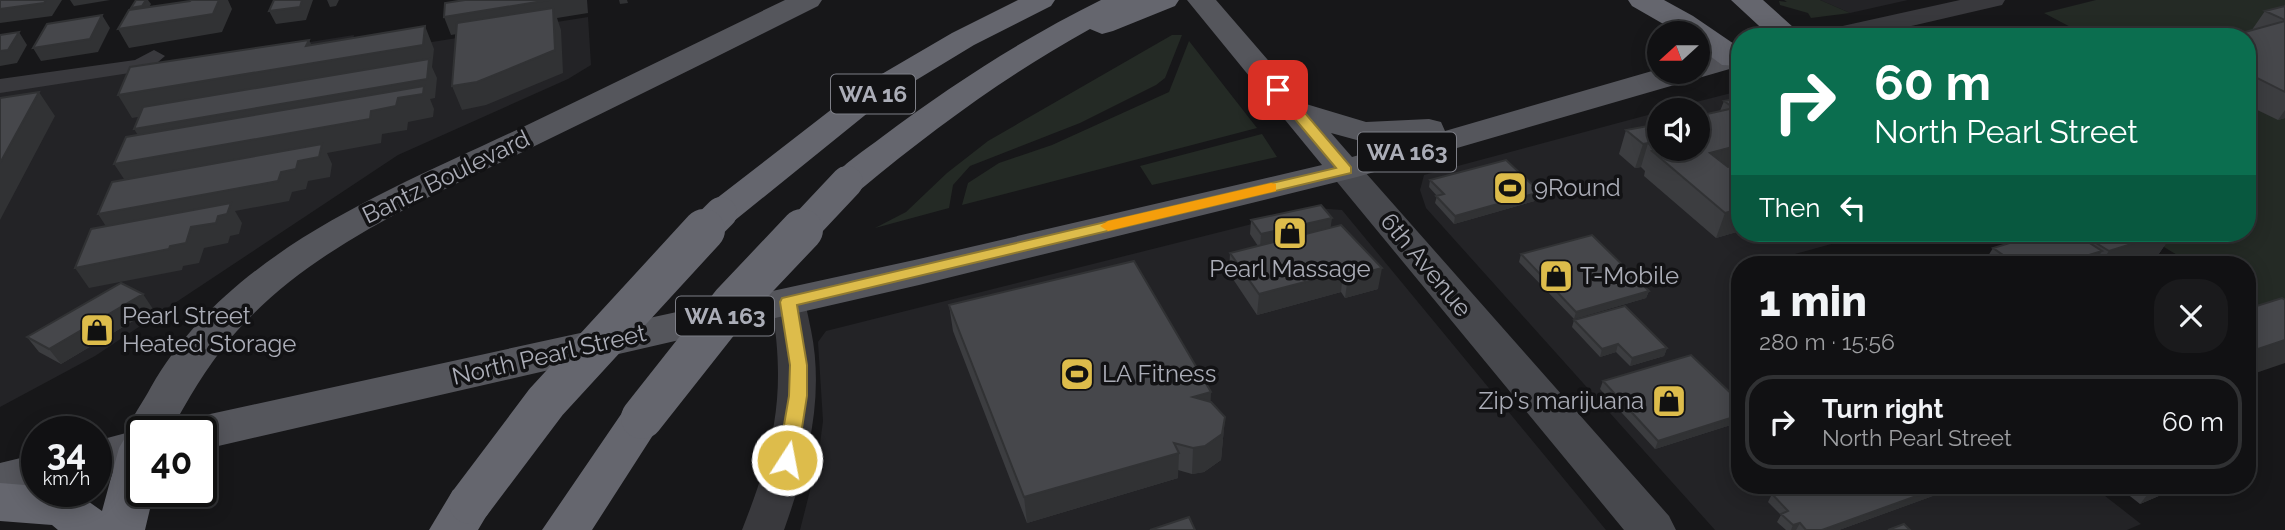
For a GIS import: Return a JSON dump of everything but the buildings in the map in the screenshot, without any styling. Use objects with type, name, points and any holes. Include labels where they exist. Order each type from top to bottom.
[{"type":"highway","name":"WA 16","points":[[462,517],[546,402],[659,276],[720,213],[874,92],[963,39],[1041,0]]},
{"type":"highway","points":[[994,71],[1129,6],[1165,0]]},
{"type":"highway","points":[[1642,0],[1683,22],[1731,54]]},
{"type":"highway","points":[[1745,0],[1778,28]]},
{"type":"highway","name":"WA 16","points":[[566,530],[642,418],[732,304],[847,182],[918,125],[994,71],[1087,18],[1129,6]]},
{"type":"highway","points":[[0,502],[64,508],[91,530]]},
{"type":"highway","points":[[121,530],[127,507]]},
{"type":"main road","name":"Bantz Boulevard","points":[[156,416],[191,358],[241,301],[328,236],[808,0]]},
{"type":"main road","name":"6th Avenue","points":[[1200,0],[1652,530]]},
{"type":"main road","points":[[1710,65],[1731,58]]},
{"type":"main road","name":"WA 163","points":[[1345,170],[1647,83]]},
{"type":"main road","points":[[1296,111],[1364,132],[1448,129],[1469,134]]},
{"type":"main road","name":"North Pearl Street","points":[[217,429],[788,302],[1345,170]]},
{"type":"main road","points":[[0,481],[21,476]]},
{"type":"street","points":[[1869,28],[1993,0]]},
{"type":"street","points":[[0,86],[141,65],[155,56]]},
{"type":"street","points":[[763,530],[787,460],[798,396],[798,365],[788,302]]},
{"type":"shaded area","points":[[1784,0],[1820,0],[1850,13],[1811,18],[1808,13],[1780,5],[1779,1],[1787,2]]},
{"type":"shaded area","points":[[1820,0],[1908,0],[1850,13]]},
{"type":"shaded area","points":[[2096,0],[2285,0],[2285,322],[2256,304],[2256,256],[2179,256],[2156,242],[2256,242],[2256,28],[2072,28],[2044,13]]},
{"type":"shaded area","points":[[588,17],[591,65],[568,79],[398,155],[95,356],[0,407],[0,92],[354,35],[351,55]]},
{"type":"shaded area","points":[[1172,35],[1182,35],[1165,78],[1156,85],[1080,123],[970,166],[953,185],[949,208],[875,228],[906,212],[947,173],[988,141]]},
{"type":"shaded area","points":[[1189,41],[1257,128],[962,205],[968,183],[999,163],[1052,145],[1169,92]]},
{"type":"shaded area","points":[[1731,93],[1731,242],[1838,242],[1788,256],[1731,256],[1731,494],[2103,494],[2141,524],[2127,530],[1715,530],[1426,208],[1420,190],[1424,175],[1647,115],[1647,161],[1710,161],[1710,98]]},
{"type":"shaded area","points":[[1262,134],[1277,157],[1152,185],[1140,166]]},
{"type":"shaded area","points":[[1316,208],[1342,210],[1606,530],[800,530],[818,459],[823,421],[818,342],[826,331]]},
{"type":"slow traffic","points":[[1108,226],[1271,187]]},
{"type":"place","name":"9Round","points":[[1510,188]]},
{"type":"place","name":"Pearl Massage","points":[[1290,233]]},
{"type":"place","name":"T-Mobile","points":[[1556,276]]},
{"type":"place","name":"Pearl Street Heated Storage","points":[[97,330]]},
{"type":"place","name":"LA Fitness","points":[[1077,374]]},
{"type":"place","name":"Zip's marijuana","points":[[1669,401]]},
{"type":"route","points":[[787,460],[798,396],[798,365],[788,302],[1345,170],[1278,90]]}]
